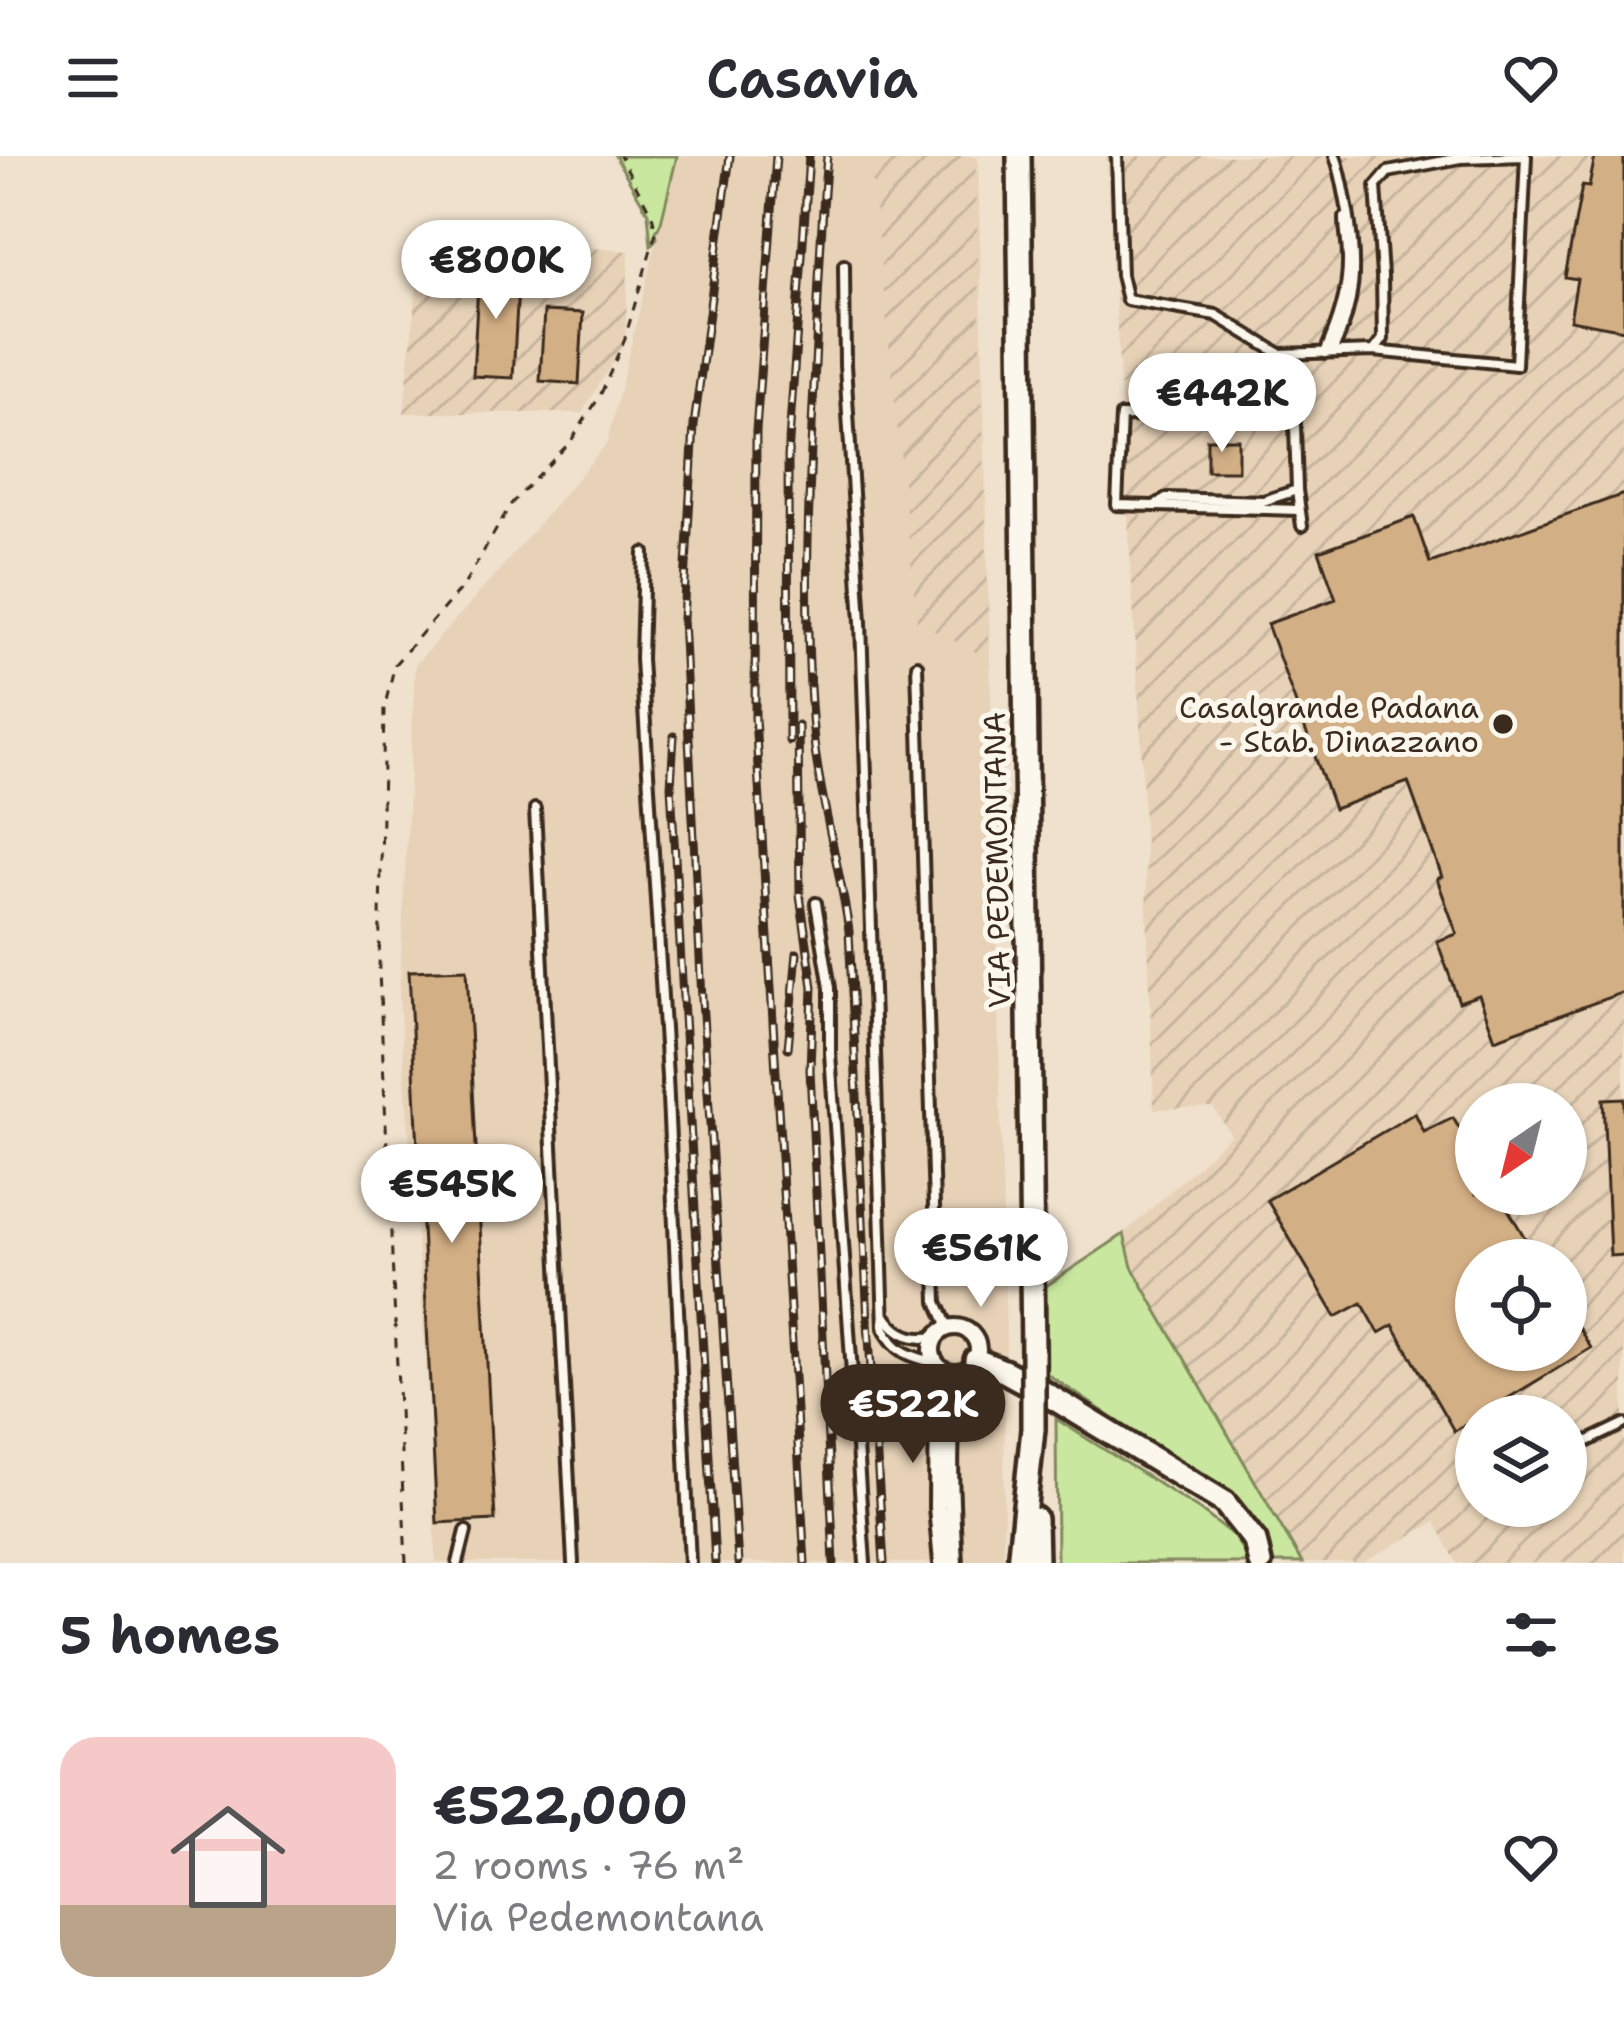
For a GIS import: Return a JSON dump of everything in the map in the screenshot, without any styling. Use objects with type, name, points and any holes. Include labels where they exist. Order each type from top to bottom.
[{"type":"main road","name":"VIA PEDEMONTANA","points":[[1019,156],[1036,1563]]},
{"type":"main road","points":[[971,1366],[1048,1395],[1223,1502],[1255,1541],[1260,1563]]},
{"type":"main road","points":[[1019,1563],[1033,1429]]},
{"type":"main road","points":[[1034,1463],[1046,1563]]},
{"type":"street","points":[[942,1563],[937,1365],[932,1351],[942,1332],[963,1328],[978,1345],[958,1383],[952,1428],[954,1563]]},
{"type":"street","points":[[937,1365],[950,1373],[971,1366]]},
{"type":"lane","points":[[1117,156],[1126,300],[1216,315],[1280,354],[1373,351],[1516,365],[1526,156],[1460,158],[1388,172],[1376,186],[1383,339],[1373,351]]},
{"type":"lane","points":[[1328,352],[1346,289],[1346,199],[1335,156]]},
{"type":"lane","points":[[844,265],[884,1328],[890,1342],[908,1355],[937,1365]]},
{"type":"lane","points":[[1280,354],[1294,394],[1302,526]]},
{"type":"lane","points":[[1294,417],[1121,416],[1118,505],[1299,510]]},
{"type":"lane","points":[[1154,506],[1168,498],[1263,501],[1297,490]]},
{"type":"lane","points":[[644,553],[641,659],[668,1077],[690,1563]]},
{"type":"lane","points":[[884,1313],[903,1334],[924,1340],[942,1332],[937,1302],[917,665]]},
{"type":"lane","points":[[535,809],[573,1563]]},
{"type":"lane","points":[[816,902],[830,988],[830,1053],[865,1563]]},
{"type":"lane","points":[[1587,1442],[1624,1424]]},
{"type":"lane","points":[[458,1563],[466,1531]]},
{"type":"path","points":[[406,1563],[379,970],[385,709],[395,664],[464,585],[511,504],[571,441],[601,396],[625,338],[656,232],[652,215],[620,156]]},
{"type":"shaded area","points":[[677,156],[978,156],[1006,1342],[1003,1563],[436,1563],[431,1430],[399,998],[415,665],[607,443]]},
{"type":"shaded area","points":[[870,156],[975,156],[990,659],[917,622]]},
{"type":"shaded area","points":[[1107,156],[1624,156],[1624,1563],[1457,1563],[1435,1522],[1363,1563],[1302,1563],[1132,1266],[1124,1234],[1231,1135],[1213,1107],[1154,1109],[1141,740]]},
{"type":"shaded area","points":[[422,234],[629,251],[625,342],[582,413],[404,413]]},
{"type":"green space","points":[[615,156],[677,156],[657,238],[651,245],[648,213]]},
{"type":"green space","points":[[1124,1234],[1132,1267],[1302,1563],[1269,1563],[1242,1504],[1047,1374],[1046,1286]]},
{"type":"green space","points":[[1056,1419],[1200,1510],[1234,1536],[1250,1563],[1057,1563]]},
{"type":"building","points":[[1595,156],[1624,156],[1624,330],[1570,320],[1577,279],[1565,277],[1582,186],[1589,187]]},
{"type":"building","points":[[479,266],[519,268],[513,378],[473,376]]},
{"type":"building","points":[[544,311],[583,313],[579,384],[540,381]]},
{"type":"building","points":[[1207,439],[1238,439],[1238,471],[1207,471]]},
{"type":"building","name":"Casalgrande Padana - Stab. Dinazzano","points":[[1624,494],[1624,992],[1495,1039],[1479,995],[1459,1002],[1437,941],[1457,934],[1408,782],[1334,809],[1267,624],[1336,599],[1319,551],[1414,517],[1430,563]]},
{"type":"building","points":[[467,969],[495,1520],[437,1523],[409,971]]},
{"type":"building","points":[[1624,1098],[1624,1255],[1610,1256],[1603,1099]]},
{"type":"building","points":[[1415,1113],[1424,1132],[1453,1118],[1455,1215],[1511,1215],[1526,1239],[1455,1239],[1455,1371],[1553,1371],[1513,1395],[1455,1395],[1454,1431],[1393,1325],[1379,1333],[1362,1303],[1336,1317],[1267,1200]]},
{"type":"railway","points":[[730,156],[694,425],[683,619],[738,1563]]},
{"type":"railway","points":[[776,156],[756,431],[755,717],[805,1563]]},
{"type":"railway","points":[[789,741],[788,456],[809,156]]},
{"type":"railway","points":[[827,156],[810,474],[809,652],[817,765],[849,931],[884,1563]]},
{"type":"railway","points":[[798,725],[800,895],[813,987],[810,1070],[834,1563]]},
{"type":"railway","points":[[674,736],[671,786],[715,1563]]},
{"type":"railway","points":[[788,1048],[797,953]]},
{"type":"place","name":"Casalgrande Padana - Stab. Dinazzano","points":[[1503,724]]}]
